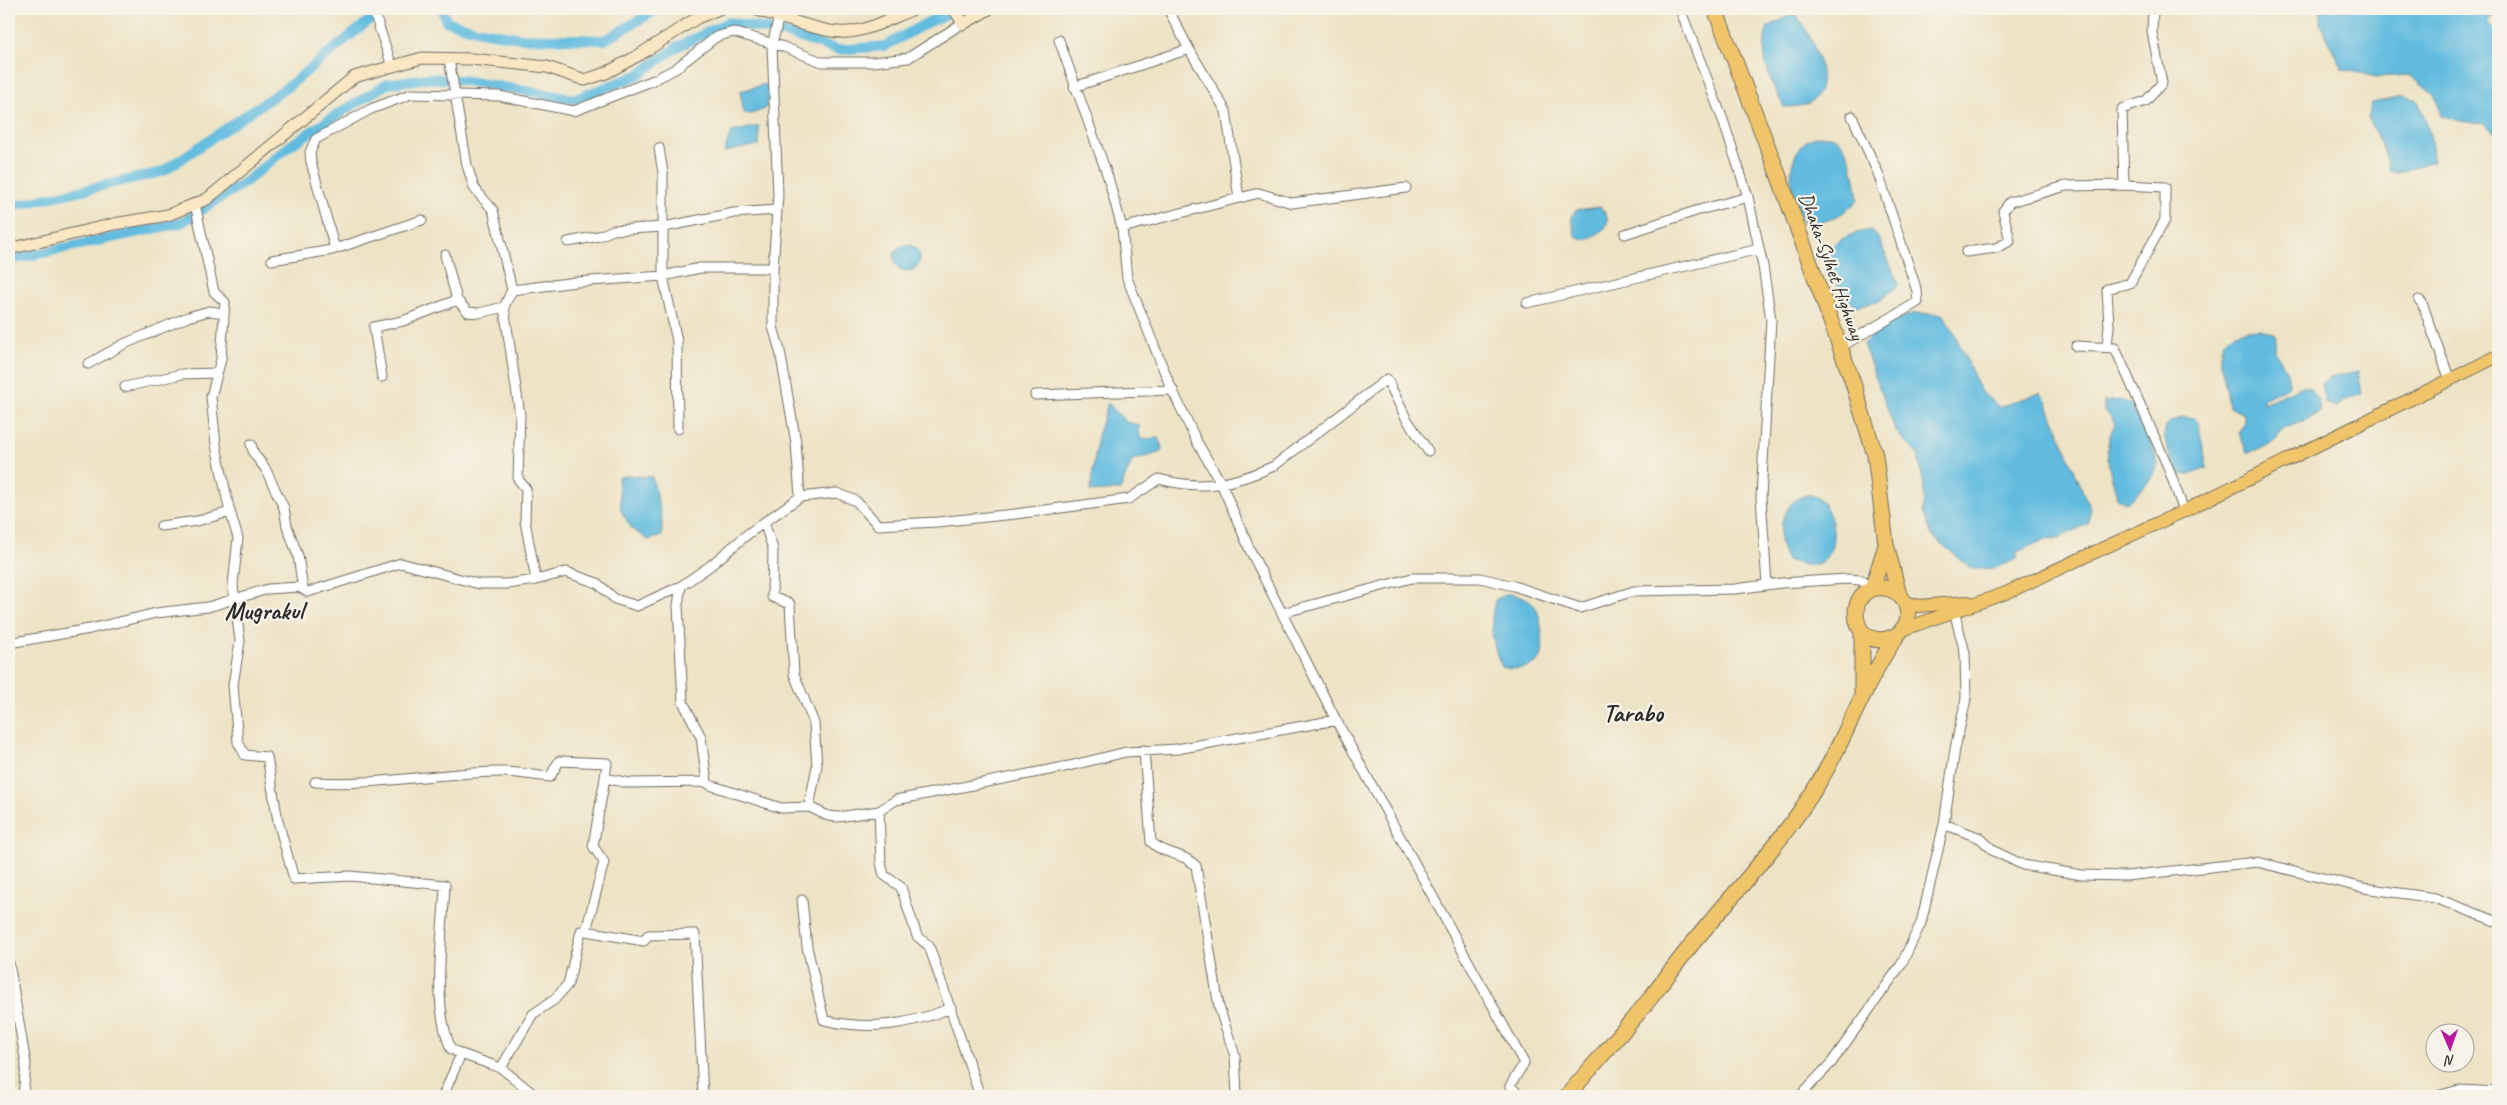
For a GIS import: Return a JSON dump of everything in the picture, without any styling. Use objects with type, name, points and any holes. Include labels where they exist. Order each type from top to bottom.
[{"type":"highway","name":"Dhaka-Sylhet Highway","points":[[1715,9],[1778,174],[1840,347],[1875,455],[1886,544],[1902,598]]},
{"type":"highway","name":"Dhaka-Sylhet Highway","points":[[1872,589],[1886,544]]},
{"type":"highway","points":[[1567,1096],[1649,1000],[1799,812],[1834,755],[1862,698],[1900,632],[1908,611],[1902,598],[1886,588],[1872,589],[1859,600],[1856,609],[1855,618],[1862,632],[1862,698]]},
{"type":"highway","points":[[1862,632],[1871,638],[1880,640],[1900,632]]},
{"type":"main road","points":[[1900,632],[1953,608],[2006,593],[2184,511],[2498,356]]},
{"type":"main road","points":[[1902,598],[1919,606],[1953,608]]},
{"type":"street","points":[[373,9],[392,66]]},
{"type":"street","points":[[9,249],[114,224],[168,215],[207,200],[354,76],[422,58],[471,59],[547,67],[585,80],[606,73],[639,55],[697,18],[718,9]]},
{"type":"street","points":[[754,9],[846,33],[865,29],[914,9]]},
{"type":"street","points":[[954,9],[963,23]]},
{"type":"street","points":[[335,249],[311,162],[310,152],[316,139],[371,109],[411,94],[438,93],[499,96],[574,111],[654,80],[675,69],[716,37],[733,32],[772,42],[822,62],[873,62],[908,58],[989,9]]},
{"type":"street","points":[[1168,9],[1189,49],[1226,111],[1239,198]]},
{"type":"street","points":[[1680,9],[1723,120],[1748,197],[1771,320],[1761,497],[1767,585]]},
{"type":"street","points":[[2124,184],[2122,109],[2146,101],[2162,83],[2152,32],[2153,9]]},
{"type":"street","points":[[779,16],[772,42],[776,143],[773,327],[780,351],[796,443],[800,497]]},
{"type":"street","points":[[1058,40],[1108,177],[1122,228],[1128,278],[1172,390],[1197,442],[1221,483],[1250,550],[1336,720],[1524,1063],[1510,1086],[1520,1096]]},
{"type":"street","points":[[1074,87],[1189,49]]},
{"type":"street","points":[[449,59],[467,165],[474,188],[494,210],[512,290],[504,307],[520,415],[518,478],[526,489],[525,521],[536,580]]},
{"type":"street","points":[[1840,347],[1918,302],[1878,173],[1852,116]]},
{"type":"street","points":[[659,148],[663,173],[663,276],[677,341],[678,429]]},
{"type":"street","points":[[1966,252],[1996,248],[2010,241],[2003,211],[2010,202],[2066,186],[2124,184],[2165,187],[2165,220],[2130,283],[2107,289],[2109,326],[2107,346]]},
{"type":"street","points":[[1122,228],[1259,193],[1292,203],[1406,188]]},
{"type":"street","points":[[1626,234],[1699,210],[1748,197]]},
{"type":"street","points":[[195,204],[214,292],[225,302],[221,360],[211,397],[216,445],[230,512],[238,538],[232,586],[240,641],[233,685],[238,742],[245,754],[267,757],[278,821],[294,879],[350,876],[445,885],[440,985],[443,1030],[451,1049],[500,1068],[536,1096]]},
{"type":"street","points":[[568,242],[599,236],[613,230],[664,227],[734,213],[776,210]]},
{"type":"street","points":[[272,260],[335,249],[422,220]]},
{"type":"street","points":[[1527,303],[1759,249]]},
{"type":"street","points":[[445,255],[457,300],[468,312],[479,313],[504,307]]},
{"type":"street","points":[[512,290],[576,282],[663,276],[700,268],[773,268]]},
{"type":"street","points":[[382,377],[374,327],[403,321],[457,300]]},
{"type":"street","points":[[2419,300],[2422,303],[2450,380]]},
{"type":"street","points":[[88,364],[124,344],[188,317],[209,312],[224,313]]},
{"type":"street","points":[[2076,346],[2107,346],[2115,348],[2168,467],[2184,511]]},
{"type":"street","points":[[125,387],[182,374],[217,373]]},
{"type":"street","points":[[9,642],[90,630],[156,613],[208,607],[268,589],[299,587],[308,592],[401,563],[479,584],[507,584],[536,580],[566,572],[597,583],[615,599],[637,606],[681,586],[710,566],[764,522],[800,497],[837,493],[856,501],[878,525],[937,522],[1015,514],[1128,499],[1159,479],[1180,485],[1198,487],[1221,483],[1256,474],[1274,466],[1387,380],[1406,418],[1428,452]]},
{"type":"street","points":[[1035,395],[1172,390]]},
{"type":"street","points":[[251,444],[254,454],[266,468],[284,508],[287,526],[298,556],[303,589]]},
{"type":"street","points":[[161,526],[197,521],[230,512]]},
{"type":"street","points":[[764,522],[773,549],[772,597],[790,604],[794,674],[814,723],[817,766],[809,807]]},
{"type":"street","points":[[1282,613],[1412,578],[1480,578],[1514,586],[1580,608],[1634,591],[1735,589],[1767,585],[1854,580],[1862,580],[1872,589]]},
{"type":"street","points":[[681,586],[678,605],[684,702],[701,736],[707,782]]},
{"type":"street","points":[[1800,1096],[1832,1062],[1910,949],[1921,923],[1944,824],[1955,749],[1966,698],[1965,653],[1953,608]]},
{"type":"street","points":[[605,778],[629,783],[707,782],[710,785],[781,808],[809,807],[828,816],[838,816],[879,811],[896,800],[1068,766],[1126,752],[1177,748],[1336,720]]},
{"type":"street","points":[[1144,750],[1151,842],[1160,850],[1188,857],[1196,866],[1219,1007],[1235,1056],[1237,1096]]},
{"type":"street","points":[[315,782],[401,781],[422,776],[505,772],[550,777],[559,761],[607,763],[593,846],[604,862],[586,931]]},
{"type":"street","points":[[879,811],[881,863],[884,875],[901,887],[917,936],[929,946],[980,1096]]},
{"type":"street","points":[[1944,824],[1980,838],[1994,851],[2023,865],[2082,875],[2126,876],[2257,862],[2364,888],[2435,898],[2498,922]]},
{"type":"street","points":[[802,900],[812,973],[824,1020],[836,1023],[900,1025],[925,1019],[951,1008]]},
{"type":"street","points":[[500,1068],[532,1014],[554,1000],[568,984],[581,931],[644,941],[648,935],[695,934],[703,1096]]},
{"type":"street","points":[[9,963],[26,1064],[23,1096]]},
{"type":"street","points":[[443,1096],[461,1054]]},
{"type":"street","points":[[2437,1096],[2459,1090],[2498,1092]]},
{"type":"water","points":[[2321,9],[2497,9],[2487,22],[2498,33],[2498,135],[2484,124],[2460,121],[2442,115],[2434,94],[2411,75],[2377,77],[2342,69],[2320,23]]},
{"type":"water","points":[[1791,15],[1797,16],[1803,24],[1814,46],[1821,69],[1821,81],[1819,91],[1811,102],[1799,106],[1784,107],[1770,78],[1764,48],[1768,27]]},
{"type":"water","points":[[766,84],[770,96],[765,109],[751,114],[744,113],[740,91]]},
{"type":"water","points":[[2403,97],[2417,99],[2428,129],[2433,161],[2396,173],[2389,171],[2384,150],[2368,119],[2372,103]]},
{"type":"water","points":[[759,126],[759,145],[724,152],[731,132]]},
{"type":"water","points":[[1818,136],[1831,136],[1838,139],[1848,154],[1858,200],[1834,218],[1805,224],[1793,194],[1791,171],[1797,151],[1805,142]]},
{"type":"water","points":[[1600,207],[1607,219],[1605,228],[1601,232],[1583,240],[1575,235],[1571,216],[1577,210]]},
{"type":"water","points":[[1871,230],[1879,239],[1899,285],[1878,302],[1856,306],[1844,296],[1830,271],[1828,262],[1830,253],[1840,240],[1859,232]]},
{"type":"water","points":[[907,245],[917,248],[920,258],[917,268],[907,271],[897,268],[894,258],[897,248]]},
{"type":"water","points":[[1914,313],[1942,314],[1953,330],[1981,392],[1999,407],[2040,393],[2046,400],[2090,509],[2089,523],[2055,540],[2046,539],[2017,552],[2017,559],[1995,568],[1972,569],[1932,536],[1923,513],[1924,485],[1918,455],[1896,432],[1863,344],[1881,326]]},
{"type":"water","points":[[2261,329],[2276,335],[2275,351],[2289,380],[2289,386],[2263,399],[2263,403],[2301,387],[2310,387],[2318,401],[2320,412],[2281,430],[2275,441],[2258,450],[2247,452],[2239,433],[2244,422],[2244,414],[2229,407],[2221,365],[2221,353],[2223,343],[2230,336],[2242,331]]},
{"type":"water","points":[[2358,371],[2362,394],[2345,400],[2337,407],[2325,403],[2321,384],[2331,377]]},
{"type":"water","points":[[2118,400],[2132,406],[2141,417],[2157,463],[2150,480],[2135,496],[2126,502],[2117,498],[2107,453],[2115,424],[2111,416],[2104,412],[2104,402]]},
{"type":"water","points":[[1108,403],[1126,422],[1139,425],[1140,439],[1158,438],[1163,448],[1162,452],[1132,461],[1120,490],[1090,492],[1098,433]]},
{"type":"water","points":[[2185,417],[2194,418],[2198,422],[2207,468],[2189,475],[2180,474],[2177,470],[2168,450],[2165,436],[2165,430],[2169,423]]},
{"type":"water","points":[[628,475],[652,477],[662,520],[662,536],[648,540],[632,529],[621,511],[618,477]]},
{"type":"water","points":[[1812,495],[1827,510],[1833,533],[1832,545],[1828,555],[1821,562],[1804,565],[1787,560],[1780,541],[1781,530],[1787,509],[1802,496]]},
{"type":"water","points":[[1506,594],[1516,595],[1529,600],[1537,610],[1543,649],[1538,661],[1529,666],[1517,668],[1502,667],[1496,651],[1492,634],[1493,609],[1495,600]]},
{"type":"waterway","points":[[9,207],[162,172],[290,85],[383,9]]},
{"type":"waterway","points":[[442,9],[446,21],[475,30],[521,38],[605,40],[658,9]]},
{"type":"waterway","points":[[851,9],[861,9]]},
{"type":"waterway","points":[[9,260],[181,223],[247,181],[288,147],[387,84],[427,78],[461,80],[575,99],[638,75],[677,47],[728,22],[785,33],[838,50],[885,46],[932,20],[959,9]]},
{"type":"district","name":"Mugrakul","points":[[264,610]]},
{"type":"district","name":"Tarabo","points":[[1633,712]]}]
